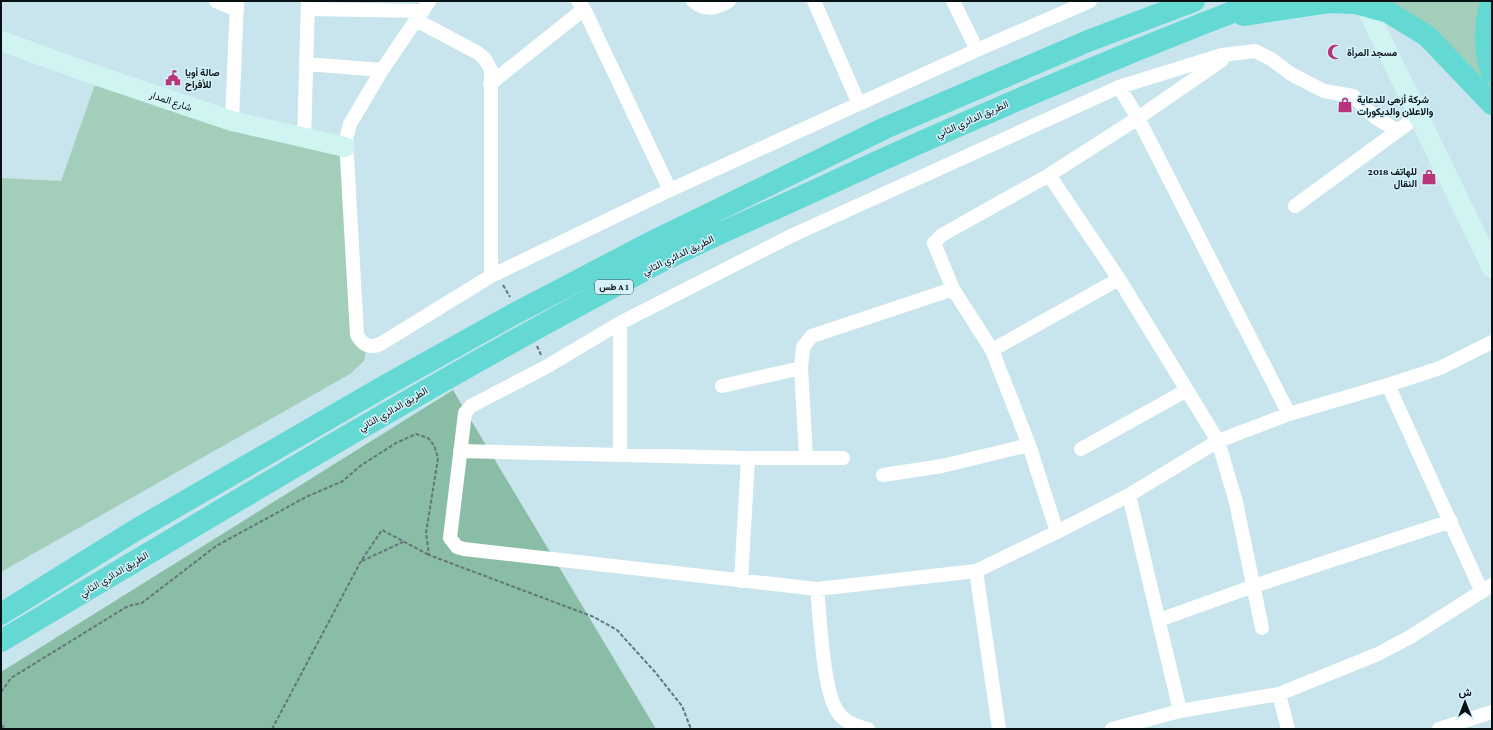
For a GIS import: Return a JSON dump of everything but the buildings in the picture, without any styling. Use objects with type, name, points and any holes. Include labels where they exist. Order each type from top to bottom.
[{"type":"highway","name":"طس A 1","points":[[1,614],[134,531],[376,391],[512,315],[646,245],[885,128],[1088,41],[1194,1]]},
{"type":"highway","name":"الطريق الدائري الثاني","points":[[1,642],[392,409],[657,263],[875,162],[1006,105],[1261,1]]},
{"type":"highway","points":[[1492,1],[1486,25],[1486,48],[1492,73]]},
{"type":"highway","points":[[1207,22],[1292,6],[1328,2],[1355,3],[1376,8],[1388,12],[1427,36],[1492,104]]},
{"type":"street","points":[[216,1],[237,6],[232,121]]},
{"type":"street","points":[[693,1],[710,9],[729,1]]},
{"type":"street","points":[[814,1],[859,104]]},
{"type":"street","points":[[953,1],[977,50]]},
{"type":"street","points":[[1363,1],[1492,268]]},
{"type":"street","points":[[422,11],[382,70],[347,131],[345,147],[357,335],[362,343],[372,346],[382,343],[491,276],[670,190],[1086,2]]},
{"type":"street","points":[[304,139],[308,5],[422,11],[478,52],[485,59],[493,75],[490,84],[491,276]]},
{"type":"street","points":[[490,84],[581,5],[670,190]]},
{"type":"street","name":"شارع المدار","points":[[1,41],[98,76],[232,121],[304,139],[345,147]]},
{"type":"street","points":[[1398,131],[1376,118],[1353,96],[1324,91],[1291,74],[1271,59],[1255,51],[1222,55],[1119,87],[793,235],[620,324],[546,367],[467,410],[460,451],[450,538],[457,547],[478,551],[817,589],[976,571],[1129,495],[1218,441],[1290,414],[1440,368],[1492,342]]},
{"type":"street","points":[[1057,532],[1029,445],[992,350],[966,311],[954,289],[934,244],[937,240],[1049,175],[1138,118],[1230,54]]},
{"type":"street","points":[[306,64],[382,70]]},
{"type":"street","points":[[1119,87],[1138,118],[1290,414]]},
{"type":"street","points":[[1294,206],[1418,116]]},
{"type":"street","points":[[1049,175],[1119,279],[1218,441],[1236,502],[1262,628]]},
{"type":"street","points":[[992,350],[1119,279]]},
{"type":"street","points":[[806,458],[801,368],[802,347],[812,336],[954,289]]},
{"type":"street","points":[[620,324],[620,455]]},
{"type":"street","points":[[722,386],[801,368]]},
{"type":"street","points":[[1112,729],[1127,728],[1180,711],[1279,694],[1378,654],[1410,637],[1487,588],[1451,521],[1388,385]]},
{"type":"street","points":[[1081,449],[1186,390]]},
{"type":"street","points":[[883,475],[942,466],[1029,445]]},
{"type":"street","points":[[460,451],[748,458],[843,458]]},
{"type":"street","points":[[740,581],[748,458]]},
{"type":"street","points":[[1129,495],[1180,711]]},
{"type":"street","points":[[1159,620],[1254,586],[1451,521]]},
{"type":"street","points":[[976,571],[999,729]]},
{"type":"street","points":[[817,589],[828,684],[832,702],[837,711],[851,724],[868,729]]},
{"type":"street","points":[[1279,694],[1288,729]]},
{"type":"street","points":[[1439,729],[1480,723],[1492,712]]},
{"type":"path","points":[[1,692],[11,678],[128,606],[142,603],[216,546],[306,497],[343,480],[360,466],[396,443],[416,434],[428,438],[434,445],[438,458],[426,533],[429,555]]},
{"type":"path","points":[[272,729],[361,561],[382,530],[429,555],[594,617],[617,630],[655,672],[682,706],[691,729]]},
{"type":"path","points":[[361,561],[403,542]]},
{"type":"path","points":[[1,726],[6,729]]},
{"type":"green space","points":[[1386,1],[1492,1],[1492,104]]},
{"type":"green space","points":[[98,76],[345,147],[357,335],[367,346],[364,361],[350,374],[1,572],[1,178],[61,181]]},
{"type":"green space","points":[[453,390],[656,729],[1,729],[1,672]]},
{"type":"place","name":"مسجد المرأة","points":[[1335,52]]},
{"type":"place","name":"صالة أويا للأفراح","points":[[173,78]]},
{"type":"place","name":"شركة أزهى للدعاية والاعلان والديكورات","points":[[1345,105]]},
{"type":"place","name":"2018 للهاتف النقال","points":[[1429,177]]}]
